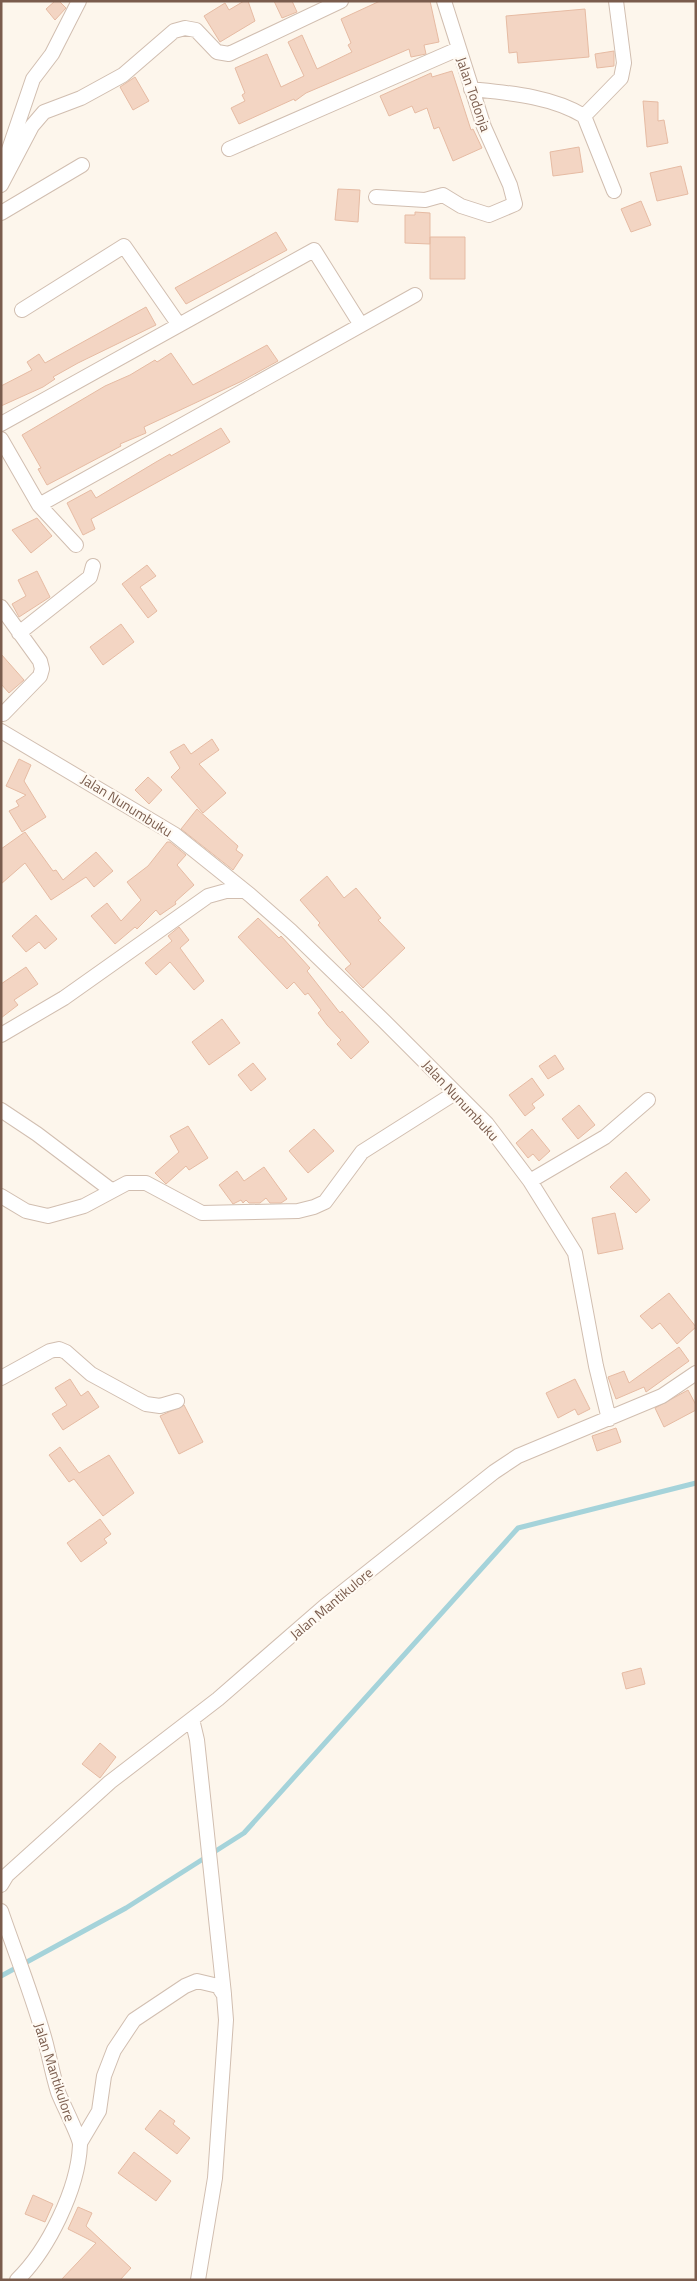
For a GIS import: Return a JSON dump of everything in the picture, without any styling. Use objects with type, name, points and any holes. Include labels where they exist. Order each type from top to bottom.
[{"type":"street","points":[[1,171],[33,79],[60,42],[79,1]]},
{"type":"street","points":[[1,184],[32,126],[44,112],[81,98],[123,75],[174,31],[184,28],[196,30],[217,52],[229,54],[341,1]]},
{"type":"street","name":"Jalan Todonja","points":[[376,197],[425,200],[443,195],[460,206],[489,215],[515,204],[510,185],[484,127],[444,1]]},
{"type":"street","points":[[584,116],[620,78],[624,63],[616,1]]},
{"type":"street","points":[[229,149],[458,50]]},
{"type":"street","points":[[472,89],[553,102],[568,106],[584,116],[614,191]]},
{"type":"street","points":[[1,212],[82,164]]},
{"type":"street","points":[[22,310],[124,246],[179,324]]},
{"type":"street","points":[[1,424],[314,250],[360,324]]},
{"type":"street","points":[[39,505],[415,295]]},
{"type":"street","points":[[1,439],[39,505],[76,545]]},
{"type":"street","points":[[19,632],[90,577],[93,566]]},
{"type":"street","points":[[1,607],[40,661],[42,669],[40,676],[2,713],[17,739]]},
{"type":"street","name":"Jalan Nunumbuku","points":[[1,731],[42,756],[60,764],[174,834],[290,931],[487,1124],[530,1181],[575,1253],[596,1366],[609,1419]]},
{"type":"street","points":[[1,1035],[64,998],[208,896],[226,890],[244,891]]},
{"type":"street","points":[[1,1196],[26,1211],[48,1216],[84,1206],[111,1190],[132,1182],[146,1183],[190,1208],[211,1213],[298,1211],[325,1202],[362,1152],[455,1093]]},
{"type":"street","points":[[530,1181],[605,1137],[648,1100]]},
{"type":"street","points":[[1,1110],[37,1134],[111,1190]]},
{"type":"street","points":[[1,1378],[50,1351],[59,1349],[71,1356],[91,1374],[146,1404],[160,1406],[177,1400]]},
{"type":"street","name":"Jalan Mantikulore","points":[[1,1885],[7,1874],[110,1782],[192,1719],[325,1606],[494,1472],[518,1456],[662,1396],[696,1373]]},
{"type":"street","points":[[192,1719],[197,1740],[226,2020],[215,2178],[198,2280]]},
{"type":"street","name":"Jalan Mantikulore","points":[[1,1911],[46,2044],[64,2109],[80,2143]]},
{"type":"street","points":[[16,2280],[24,2272],[56,2227],[70,2192],[80,2143],[99,2111],[104,2076],[114,2050],[134,2020],[171,1994],[197,1981],[218,1986],[224,1995]]},
{"type":"building","points":[[55,1],[59,1],[66,8],[55,20],[46,9]]},
{"type":"building","points":[[244,1],[248,1],[255,21],[220,42],[204,16],[225,3],[229,10]]},
{"type":"building","points":[[274,1],[292,1],[297,12],[282,18]]},
{"type":"building","points":[[380,1],[430,1],[439,42],[424,45],[426,54],[411,57],[409,49],[306,93],[295,101],[294,99],[239,124],[231,108],[245,101],[242,95],[245,93],[235,68],[267,54],[281,87],[304,76],[288,42],[302,35],[317,69],[352,52],[348,45],[351,43],[341,19]]},
{"type":"building","points":[[585,9],[589,57],[518,63],[517,52],[509,53],[506,16]]},
{"type":"building","points":[[614,51],[614,66],[597,68],[595,54]]},
{"type":"building","points":[[452,71],[471,130],[473,129],[482,148],[453,161],[439,127],[434,129],[427,108],[415,113],[412,106],[389,116],[380,96],[431,73],[432,77]]},
{"type":"building","points":[[135,77],[149,101],[133,110],[120,87]]},
{"type":"building","points":[[643,101],[658,102],[658,121],[664,120],[668,143],[647,147]]},
{"type":"building","points":[[579,147],[583,172],[553,176],[550,152]]},
{"type":"building","points":[[681,166],[688,194],[657,201],[650,173]]},
{"type":"building","points":[[338,189],[360,190],[358,222],[335,220]]},
{"type":"building","points":[[641,201],[651,225],[631,232],[621,209]]},
{"type":"building","points":[[415,212],[430,213],[430,244],[405,243],[405,215],[415,215]]},
{"type":"building","points":[[276,232],[287,250],[186,304],[175,288]]},
{"type":"building","points":[[430,237],[465,237],[465,279],[430,279]]},
{"type":"building","points":[[146,307],[156,325],[78,363],[53,377],[55,379],[43,387],[1,406],[1,386],[32,370],[27,362],[39,354],[45,363]]},
{"type":"building","points":[[267,345],[278,361],[242,381],[144,427],[146,433],[120,444],[121,446],[47,485],[38,469],[41,468],[22,435],[105,386],[130,375],[155,360],[157,362],[171,353],[193,385]]},
{"type":"building","points":[[221,428],[230,442],[91,519],[95,529],[83,535],[67,503],[91,490],[96,498],[170,454],[171,456]]},
{"type":"building","points":[[37,518],[52,536],[31,553],[12,530]]},
{"type":"building","points":[[147,565],[156,576],[140,587],[157,611],[148,618],[122,584]]},
{"type":"building","points":[[37,571],[50,597],[19,617],[12,604],[26,596],[18,580]]},
{"type":"building","points":[[121,624],[134,642],[103,665],[90,647]]},
{"type":"building","points":[[1,654],[24,680],[9,693],[1,684]]},
{"type":"building","points":[[212,739],[219,750],[199,764],[226,793],[203,813],[171,777],[180,768],[170,752],[184,744],[191,754]]},
{"type":"building","points":[[19,759],[31,765],[24,781],[46,817],[22,832],[9,811],[19,806],[16,801],[26,795],[6,786]]},
{"type":"building","points":[[148,777],[162,790],[149,804],[135,790]]},
{"type":"building","points":[[197,809],[238,846],[236,850],[243,855],[233,870],[181,829]]},
{"type":"building","points":[[25,832],[53,871],[56,870],[63,880],[96,852],[113,871],[94,887],[86,877],[51,900],[25,863],[1,884],[1,849]]},
{"type":"building","points":[[167,842],[170,842],[186,855],[177,865],[194,885],[175,902],[176,904],[160,915],[156,910],[137,929],[135,927],[115,944],[91,916],[107,903],[121,921],[141,900],[127,882],[148,866]]},
{"type":"building","points":[[327,876],[344,898],[356,888],[381,918],[378,920],[405,948],[363,988],[345,969],[351,964],[318,925],[320,923],[300,900]]},
{"type":"building","points":[[36,915],[57,939],[45,949],[39,942],[26,952],[12,936]]},
{"type":"building","points":[[258,918],[279,938],[281,936],[310,968],[307,971],[340,1013],[342,1011],[369,1042],[351,1059],[337,1044],[341,1040],[318,1013],[321,1010],[308,993],[305,995],[294,982],[287,989],[238,937]]},
{"type":"building","points":[[179,927],[189,940],[180,948],[204,981],[194,990],[170,962],[156,975],[145,963],[172,941],[168,936]]},
{"type":"building","points":[[26,967],[38,984],[14,1000],[18,1005],[1,1018],[1,984]]},
{"type":"building","points":[[222,1019],[240,1043],[209,1065],[192,1042]]},
{"type":"building","points":[[555,1055],[564,1069],[548,1079],[539,1066]]},
{"type":"building","points":[[253,1063],[266,1079],[251,1091],[238,1075]]},
{"type":"building","points":[[532,1078],[544,1095],[532,1104],[535,1108],[525,1116],[509,1095]]},
{"type":"building","points":[[579,1105],[595,1125],[578,1139],[562,1119]]},
{"type":"building","points":[[188,1126],[208,1158],[189,1170],[186,1166],[166,1184],[155,1173],[179,1152],[170,1136]]},
{"type":"building","points":[[314,1129],[334,1151],[308,1173],[289,1151]]},
{"type":"building","points":[[532,1129],[550,1151],[539,1161],[533,1154],[528,1158],[516,1143]]},
{"type":"building","points":[[264,1167],[287,1199],[281,1203],[270,1203],[266,1198],[260,1203],[249,1203],[246,1200],[243,1203],[241,1200],[233,1204],[219,1185],[237,1171],[244,1181]]},
{"type":"building","points":[[626,1172],[650,1200],[636,1213],[610,1187]]},
{"type":"building","points":[[615,1213],[623,1249],[598,1254],[592,1218]]},
{"type":"building","points":[[669,1293],[696,1327],[677,1344],[660,1323],[652,1329],[640,1316]]},
{"type":"building","points":[[679,1347],[689,1361],[646,1392],[644,1387],[616,1399],[608,1377],[624,1371],[629,1383]]},
{"type":"building","points":[[70,1379],[81,1396],[88,1391],[99,1407],[63,1430],[52,1414],[67,1405],[55,1388]]},
{"type":"building","points":[[575,1379],[590,1409],[578,1415],[575,1409],[558,1418],[546,1393]]},
{"type":"building","points":[[688,1390],[696,1405],[696,1410],[664,1427],[655,1408]]},
{"type":"building","points":[[184,1405],[203,1442],[179,1454],[160,1416]]},
{"type":"building","points":[[616,1428],[621,1442],[597,1451],[592,1436]]},
{"type":"building","points":[[60,1447],[79,1473],[109,1455],[134,1493],[103,1516],[74,1479],[69,1482],[49,1455]]},
{"type":"building","points":[[100,1519],[111,1534],[104,1539],[107,1543],[81,1562],[67,1543]]},
{"type":"building","points":[[641,1668],[645,1684],[626,1689],[622,1673]]},
{"type":"building","points":[[100,1743],[116,1757],[100,1778],[82,1764]]},
{"type":"building","points":[[160,2110],[175,2121],[173,2124],[190,2138],[177,2154],[145,2129]]},
{"type":"building","points":[[134,2152],[171,2181],[156,2201],[118,2173]]},
{"type":"building","points":[[33,2195],[53,2204],[45,2222],[25,2214]]},
{"type":"building","points":[[78,2207],[92,2213],[86,2226],[131,2268],[120,2280],[61,2280],[96,2243],[68,2229]]},
{"type":"waterway","points":[[1,1976],[126,1908],[244,1833],[518,1528],[696,1483]]}]
